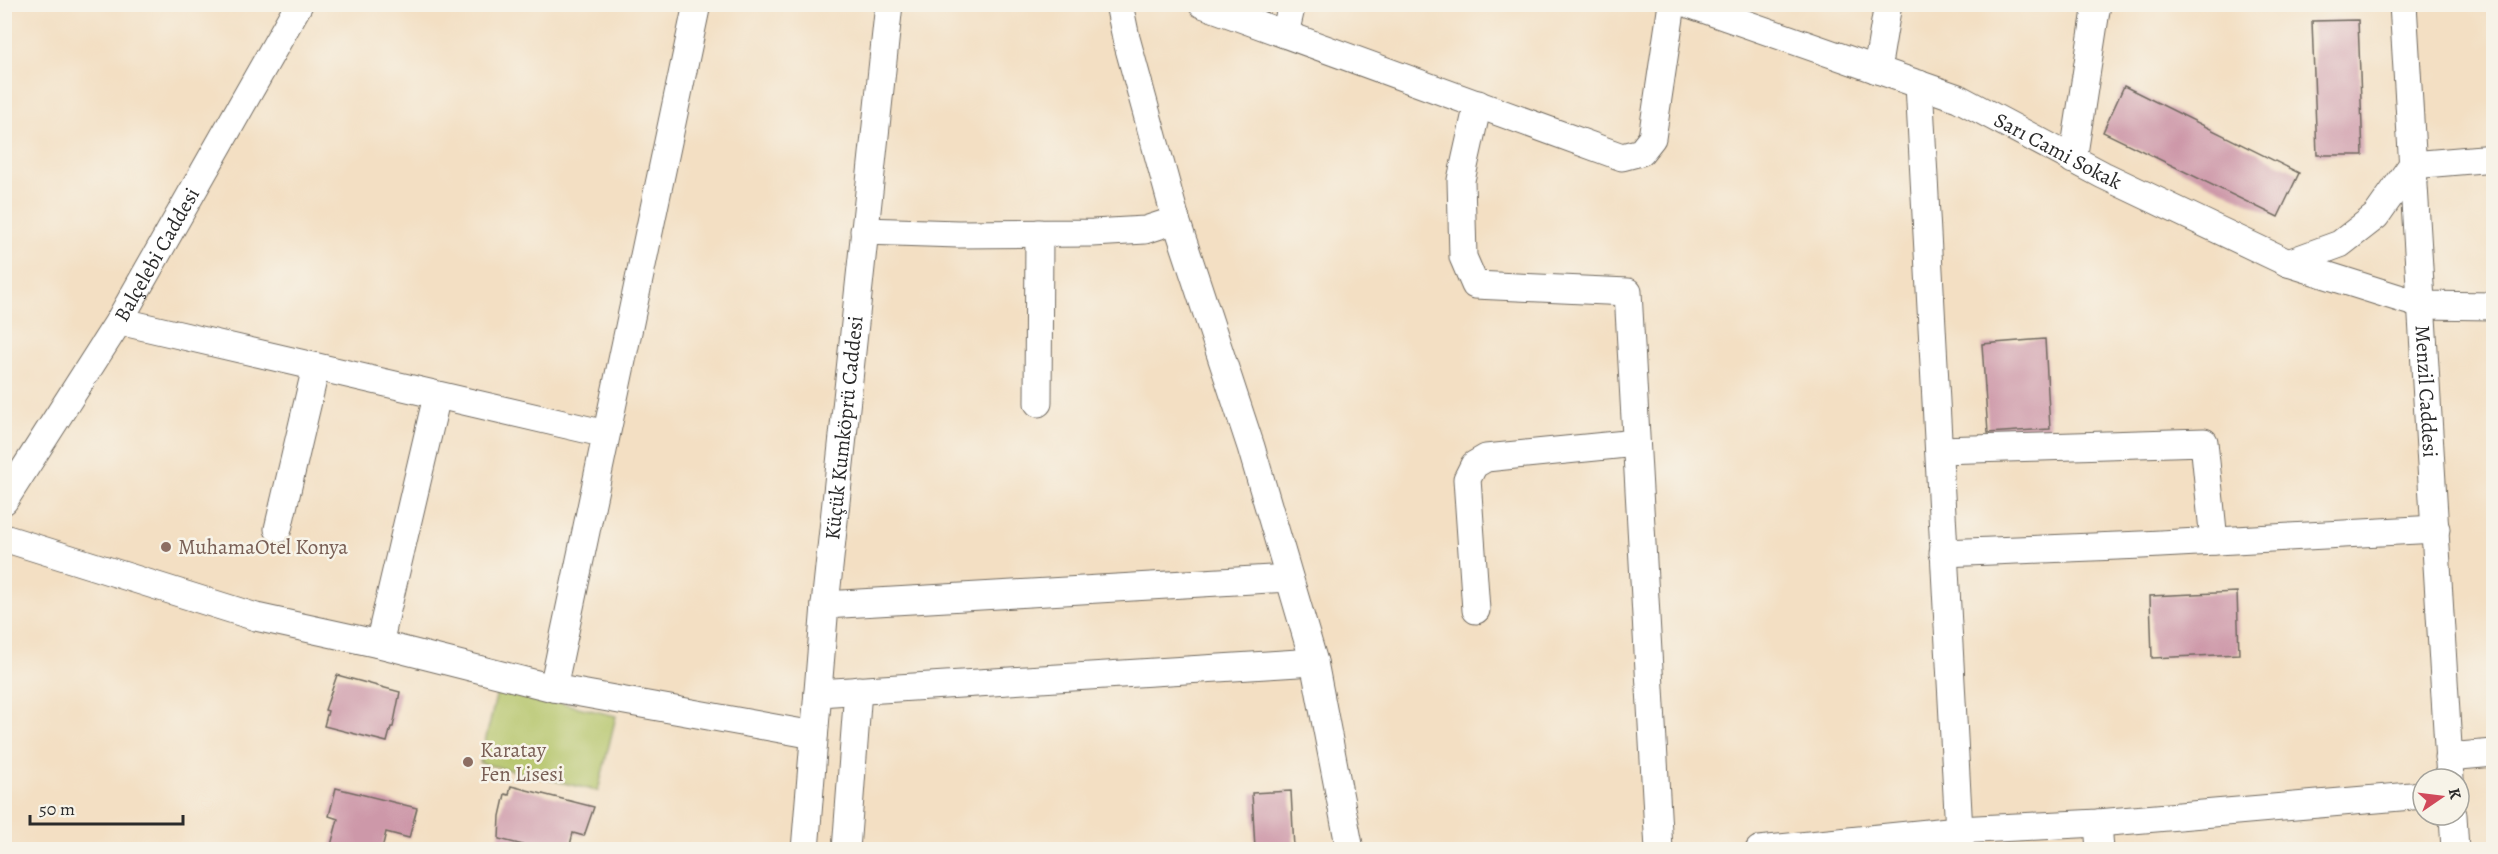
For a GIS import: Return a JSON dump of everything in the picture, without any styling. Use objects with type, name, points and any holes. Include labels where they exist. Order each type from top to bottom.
[{"type":"street","name":"Balçelebi Caddesi","points":[[4,501],[118,321],[299,4]]},
{"type":"street","points":[[553,688],[697,4]]},
{"type":"street","name":"Küçük Kumköprü Caddesi","points":[[805,849],[825,605],[889,4]]},
{"type":"street","points":[[1119,4],[1126,38],[1176,220],[1251,447],[1314,662],[1350,849]]},
{"type":"street","points":[[1202,4],[1622,157],[1641,152],[1652,138],[1672,4]]},
{"type":"street","points":[[1285,34],[1292,4]]},
{"type":"street","name":"Sarı Cami Sokak","points":[[1689,4],[1958,98],[2073,160],[2288,263],[2421,305],[2493,306]]},
{"type":"street","points":[[1877,70],[1888,4]]},
{"type":"street","points":[[2073,160],[2097,4]]},
{"type":"street","name":"Menzil Caddesi","points":[[2403,4],[2449,767]]},
{"type":"street","points":[[1919,84],[1959,840]]},
{"type":"street","points":[[1478,104],[1461,180],[1463,257],[1475,285],[1628,292],[1659,849]]},
{"type":"street","points":[[2288,263],[2340,244],[2376,216],[2412,165],[2493,158]]},
{"type":"street","points":[[864,231],[1040,233],[1145,230],[1176,220]]},
{"type":"street","points":[[1038,403],[1040,233]]},
{"type":"street","points":[[118,321],[606,434]]},
{"type":"street","points":[[278,529],[316,367]]},
{"type":"street","points":[[379,644],[437,396]]},
{"type":"street","points":[[1939,450],[2204,442],[2214,541]]},
{"type":"street","points":[[1476,610],[1467,479],[1474,465],[1486,458],[1636,443]]},
{"type":"street","points":[[1943,553],[2436,529]]},
{"type":"street","points":[[4,538],[256,617],[379,644],[553,688],[814,735]]},
{"type":"street","points":[[825,605],[1289,578]]},
{"type":"street","points":[[818,693],[1314,662]]},
{"type":"street","points":[[846,849],[858,690]]},
{"type":"street","points":[[2452,767],[2493,753]]},
{"type":"street","points":[[1759,849],[1959,840],[2098,823],[2411,796]]},
{"type":"street","points":[[2098,823],[2100,849]]},
{"type":"street","points":[[2454,827],[2455,849]]},
{"type":"green space","points":[[498,688],[616,716],[598,791],[480,763]]},
{"type":"building","points":[[2358,20],[2363,155],[2317,155],[2312,21]]},
{"type":"building","points":[[2124,86],[2299,173],[2278,217],[2103,132]]},
{"type":"building","points":[[2045,339],[2050,429],[1988,433],[1982,344]]},
{"type":"building","points":[[2237,592],[2239,654],[2152,658],[2150,596]]},
{"type":"building","points":[[337,675],[400,692],[393,727],[391,727],[387,742],[324,726],[328,711],[325,710]]},
{"type":"building","points":[[511,786],[594,807],[584,836],[573,833],[569,849],[539,849],[499,839],[500,816],[505,794],[509,795]]},
{"type":"building","points":[[336,788],[417,808],[409,838],[386,832],[382,849],[330,849],[338,819],[329,816]]},
{"type":"building","points":[[1291,791],[1294,849],[1255,849],[1252,793]]},
{"type":"place","name":"MuhamaOtel Konya","points":[[166,547]]},
{"type":"place","name":"Karatay Fen Lisesi","points":[[468,762]]}]
